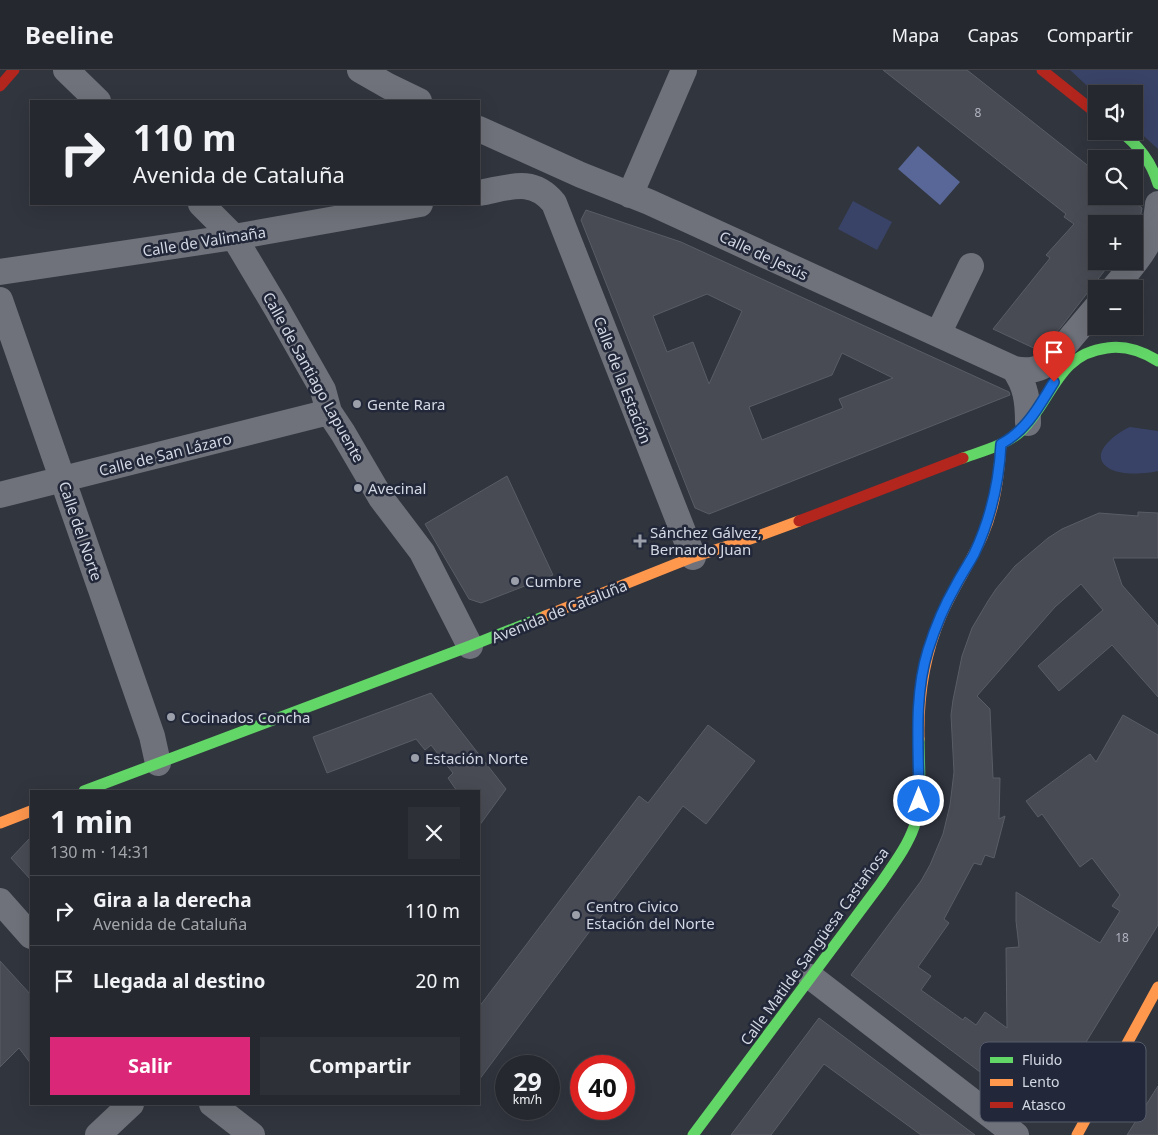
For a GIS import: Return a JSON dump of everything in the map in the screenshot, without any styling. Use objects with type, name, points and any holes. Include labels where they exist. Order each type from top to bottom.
[{"type":"main road","points":[[0,86],[14,70]]},
{"type":"main road","points":[[1042,70],[1088,107]]},
{"type":"main road","points":[[1131,140],[1142,149],[1150,161],[1158,184]]},
{"type":"main road","name":"Avenida de Cataluña","points":[[87,790],[470,646],[693,557],[750,539],[1001,444],[1015,436],[1028,423],[1062,370],[1070,361],[1080,355],[1104,347],[1122,346],[1134,348],[1158,361]]},
{"type":"main road","name":"Calle Matilde Sangüesa Castañosa","points":[[693,1135],[881,883],[901,853],[914,827],[919,801],[919,710],[922,674],[938,623],[954,587],[973,555],[992,506],[1000,473],[1001,444]]},
{"type":"main road","points":[[0,823],[30,811]]},
{"type":"main road","points":[[1131,1042],[1155,1001]]},
{"type":"main road","points":[[1077,1135],[1085,1122]]},
{"type":"street","points":[[66,70],[97,100]]},
{"type":"street","points":[[368,72],[418,100]]},
{"type":"street","points":[[630,195],[676,72]]},
{"type":"street","name":"Calle de Jesús","points":[[480,129],[630,195],[1014,369]]},
{"type":"street","points":[[507,188],[514,175],[516,166],[513,145]]},
{"type":"street","points":[[480,193],[522,186],[535,188],[547,194],[554,203],[572,180],[581,174]]},
{"type":"street","name":"Calle de la Estación","points":[[554,203],[693,557]]},
{"type":"street","points":[[1120,280],[1147,246],[1153,234],[1158,204]]},
{"type":"street","name":"Calle de Santiago Lapuente","points":[[202,205],[234,237],[323,390],[329,412],[381,498],[422,552],[470,646]]},
{"type":"street","name":"Calle de Valimaña","points":[[0,272],[234,237],[413,205]]},
{"type":"street","points":[[938,334],[971,266]]},
{"type":"street","name":"Calle del Norte","points":[[0,300],[152,736],[158,764]]},
{"type":"street","points":[[1014,369],[1024,371],[1045,366],[1088,317]]},
{"type":"street","points":[[1014,369],[1027,392],[1028,423]]},
{"type":"street","name":"Calle de San Lázaro","points":[[0,495],[329,412]]},
{"type":"street","points":[[0,901],[30,935]]},
{"type":"street","points":[[811,977],[980,1107]]},
{"type":"street","points":[[98,1135],[130,1105]]},
{"type":"street","points":[[213,1105],[252,1135]]},
{"type":"street","points":[[999,1122],[1016,1135]]},
{"type":"shaded area","points":[[1070,70],[1158,70],[1158,149],[1143,135],[1143,85],[1088,85],[1088,87]]},
{"type":"shaded area","points":[[918,146],[960,182],[940,205],[898,169]]},
{"type":"shaded area","points":[[853,201],[892,222],[877,250],[838,229]]},
{"type":"shaded area","points":[[1130,427],[1158,431],[1158,471],[1147,473],[1118,472],[1107,467],[1102,461],[1101,456],[1107,444],[1112,438]]},
{"type":"building","points":[[883,70],[967,70],[1088,166],[1088,205],[1138,205],[1142,208],[1141,215],[1088,215],[1088,270],[1105,270],[1097,280],[1088,280],[1088,292],[1040,351],[993,329],[1050,258],[1046,255],[1074,224],[1064,217],[1066,214]]},
{"type":"building","points":[[586,210],[681,242],[1009,392],[1010,395],[709,514],[695,508],[581,220]],"holes":[[[707,294],[742,311],[709,384],[693,342],[667,352],[653,316]],[[842,353],[893,378],[839,399],[843,408],[762,440],[749,407],[832,375]]]},
{"type":"building","points":[[507,476],[553,575],[481,603],[469,599],[425,524]]},
{"type":"building","points":[[1138,512],[1158,513],[1158,558],[1113,558],[1122,585],[1158,626],[1158,697],[1112,645],[1059,691],[1038,666],[1103,610],[1081,584],[1055,607],[977,696],[990,709],[993,778],[1000,778],[999,819],[1005,816],[994,858],[985,855],[981,865],[974,863],[944,919],[949,923],[918,967],[931,976],[921,990],[963,1020],[965,1017],[976,1025],[985,1012],[1007,1028],[1006,948],[1019,947],[1016,921],[1016,892],[1100,943],[1120,911],[1112,906],[1120,895],[1092,858],[1080,867],[1042,814],[1038,817],[1026,801],[1090,754],[1096,762],[1123,715],[1158,735],[1158,925],[1086,1042],[980,1042],[980,1072],[851,975],[921,881],[943,834],[950,805],[954,772],[951,715],[953,700],[962,656],[972,628],[988,601],[1015,566],[1048,538],[1062,529],[1099,513],[1138,516]]},
{"type":"building","points":[[431,693],[506,789],[480,825],[480,790],[456,790],[448,778],[453,773],[431,745],[425,750],[416,739],[327,773],[313,737]]},
{"type":"building","name":"Centro Civico Estación del Norte","points":[[708,725],[755,761],[706,824],[683,806],[498,1055],[495,1055],[495,1059],[480,1079],[480,1006],[639,796],[648,803]]},
{"type":"building","points":[[30,838],[30,879],[11,858]]},
{"type":"building","points":[[0,961],[30,994],[30,1063],[19,1048],[0,1067]]},
{"type":"building","points":[[819,1018],[975,1135],[921,1135],[824,1064],[771,1135],[731,1135]]},
{"type":"building","points":[[1158,1086],[1158,1135],[1127,1135],[1135,1122],[1146,1122],[1146,1105]]},
{"type":"traffic: fast","points":[[1131,140],[1144,154],[1158,184]]},
{"type":"traffic: fast","points":[[963,458],[1009,440],[1022,430],[1033,418],[1066,368],[1090,352],[1114,347],[1127,348],[1146,354],[1158,361]]},
{"type":"traffic: fast","points":[[87,790],[545,616]]},
{"type":"traffic: fast","points":[[693,1135],[881,883],[904,849],[914,827],[919,805],[919,739]]},
{"type":"traffic: slow","points":[[919,739],[921,691],[930,646],[946,606],[977,547],[990,515],[996,492],[1001,444]]},
{"type":"traffic: slow","points":[[545,616],[693,557],[799,521]]},
{"type":"traffic: slow","points":[[0,823],[30,811]]},
{"type":"traffic: slow","points":[[1128,1042],[1158,987]]},
{"type":"traffic: slow","points":[[1077,1135],[1084,1122]]},
{"type":"traffic: jam","points":[[0,86],[14,70]]},
{"type":"traffic: jam","points":[[1042,70],[1088,107]]},
{"type":"traffic: jam","points":[[799,521],[963,458]]},
{"type":"place","name":"Gente Rara","points":[[357,404]]},
{"type":"place","name":"Avecinal","points":[[358,488]]},
{"type":"place","name":"Sánchez Gálvez, Bernardo Juan","points":[[640,541]]},
{"type":"place","name":"Cumbre","points":[[515,581]]},
{"type":"place","name":"Cocinados Concha","points":[[171,717]]},
{"type":"place","name":"Estación Norte","points":[[415,758]]},
{"type":"place","name":"Centro Civico Estación del Norte","points":[[576,915]]},
{"type":"route","points":[[919,801],[919,710],[922,674],[928,650],[954,587],[973,555],[995,500],[1000,473],[1001,444],[1015,436],[1028,423],[1054,382]]}]
